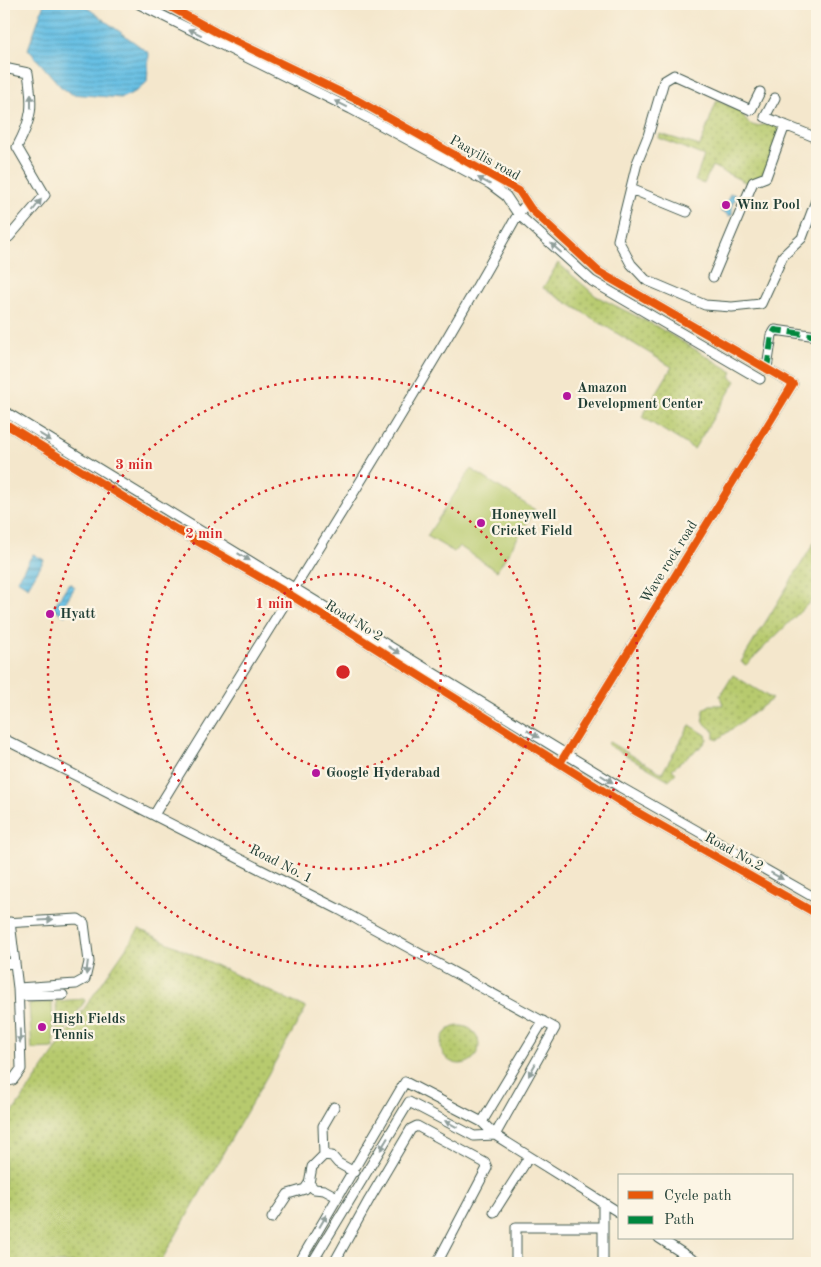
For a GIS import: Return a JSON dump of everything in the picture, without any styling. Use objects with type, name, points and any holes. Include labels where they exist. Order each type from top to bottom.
[{"type":"street","name":"Paayilis road","points":[[140,4],[351,109],[490,184],[506,196],[518,214],[592,281],[760,379]]},
{"type":"street","name":"Paayilis road","points":[[165,4],[216,32],[355,100],[519,191],[527,203],[599,272],[793,384]]},
{"type":"street","points":[[4,68],[28,73],[33,102],[28,127],[17,147],[45,195],[9,237],[4,237]]},
{"type":"street","points":[[817,138],[674,75],[664,81],[631,189],[618,240],[631,264],[646,280],[704,305],[732,307],[760,304],[783,256],[802,238],[817,198]]},
{"type":"street","points":[[751,110],[760,92]]},
{"type":"street","points":[[766,117],[775,98]]},
{"type":"street","points":[[713,276],[754,182],[766,177],[785,125]]},
{"type":"street","points":[[631,189],[687,212]]},
{"type":"street","points":[[154,815],[465,308],[518,214],[527,203]]},
{"type":"street","points":[[592,281],[599,272]]},
{"type":"street","points":[[766,368],[772,335],[775,330],[817,336]]},
{"type":"street","name":"Wave rock road","points":[[560,763],[793,384]]},
{"type":"street","name":"Road No 2","points":[[4,411],[292,591],[638,812]]},
{"type":"street","name":"Road No 2","points":[[4,423],[167,524],[292,591],[566,753],[658,810],[817,899]]},
{"type":"street","name":"Road No. 1","points":[[4,739],[340,910],[555,1028],[495,1135]]},
{"type":"street","name":"Road No.2","points":[[638,812],[817,914]]},
{"type":"street","points":[[4,1082],[14,1080],[21,1069],[19,992],[7,923],[78,919],[84,923],[89,962],[85,979],[76,984],[19,992]]},
{"type":"street","points":[[4,964],[15,962]]},
{"type":"street","points":[[19,992],[63,995]]},
{"type":"street","points":[[482,1122],[543,1020]]},
{"type":"street","points":[[299,1263],[405,1082],[482,1122],[495,1135],[618,1212]]},
{"type":"street","points":[[312,1263],[409,1102],[474,1136],[495,1135]]},
{"type":"street","points":[[272,1218],[288,1194],[305,1189],[312,1167],[324,1155],[324,1126],[334,1107]]},
{"type":"street","points":[[334,1263],[374,1191],[412,1130],[417,1126],[485,1163],[487,1168],[437,1263]]},
{"type":"street","points":[[324,1155],[332,1156],[361,1184],[374,1191]]},
{"type":"street","points":[[494,1212],[529,1157]]},
{"type":"street","points":[[367,1173],[381,1180]]},
{"type":"street","points":[[308,1183],[314,1189],[324,1190],[338,1197]]},
{"type":"street","points":[[603,1202],[603,1263]]},
{"type":"street","points":[[516,1263],[516,1227],[603,1227]]},
{"type":"street","points":[[662,1240],[698,1263]]},
{"type":"street","points":[[682,1253],[682,1263]]},
{"type":"green space","points":[[789,4],[817,4],[813,15]]},
{"type":"green space","points":[[717,100],[740,111],[748,123],[755,126],[770,124],[781,129],[764,175],[749,184],[712,166],[704,184],[695,181],[704,156],[659,138],[660,134],[700,146]]},
{"type":"green space","points":[[558,263],[596,296],[656,326],[733,372],[730,377],[736,381],[694,449],[642,417],[672,367],[543,288]]},
{"type":"green space","name":"Honeywell Cricket Field","points":[[471,469],[535,510],[497,571],[459,546],[454,552],[427,536]]},
{"type":"green space","points":[[817,538],[817,595],[746,665],[741,662]]},
{"type":"green space","points":[[733,675],[772,699],[717,740],[714,738],[714,731],[704,722],[704,709],[710,705],[723,705],[720,696]]},
{"type":"green space","points":[[690,725],[706,735],[707,739],[703,745],[672,769],[676,773],[669,780],[608,745],[609,742],[662,773]]},
{"type":"green space","points":[[139,929],[306,1008],[160,1263],[4,1263],[4,1125]]},
{"type":"green space","points":[[84,999],[85,1001],[61,1037],[57,1035],[56,1001]]},
{"type":"green space","name":"High Fields Tennis","points":[[52,1002],[54,1048],[32,1049],[29,1004]]},
{"type":"green space","points":[[460,1026],[473,1032],[479,1045],[473,1058],[460,1064],[447,1058],[441,1045],[447,1032]]},
{"type":"water","points":[[44,4],[82,4],[149,53],[147,82],[137,91],[121,98],[72,94],[61,87],[28,49]]},
{"type":"water","name":"Winz Pool","points":[[730,194],[734,194],[737,197],[732,204],[732,215],[728,216],[726,213],[721,212],[721,204],[727,201]]},
{"type":"water","points":[[33,554],[44,560],[28,587],[17,580]]},
{"type":"water","points":[[69,583],[75,587],[65,603],[71,607],[65,616],[53,608]]},
{"type":"marked path","points":[[767,368],[772,335],[775,330],[817,336]]},
{"type":"cycle path","points":[[165,4],[216,32],[355,99],[519,191],[531,209],[599,272],[793,384],[560,763]]},
{"type":"cycle path","points":[[4,423],[167,524],[289,594],[637,812],[817,914]]},
{"type":"place","name":"Winz Pool","points":[[726,205]]},
{"type":"place","name":"Amazon Development Center","points":[[567,396]]},
{"type":"place","name":"Honeywell Cricket Field","points":[[481,523]]},
{"type":"place","name":"Hyatt","points":[[50,614]]},
{"type":"place","name":"Google Hyderabad","points":[[316,773]]},
{"type":"place","name":"High Fields Tennis","points":[[42,1027]]}]
